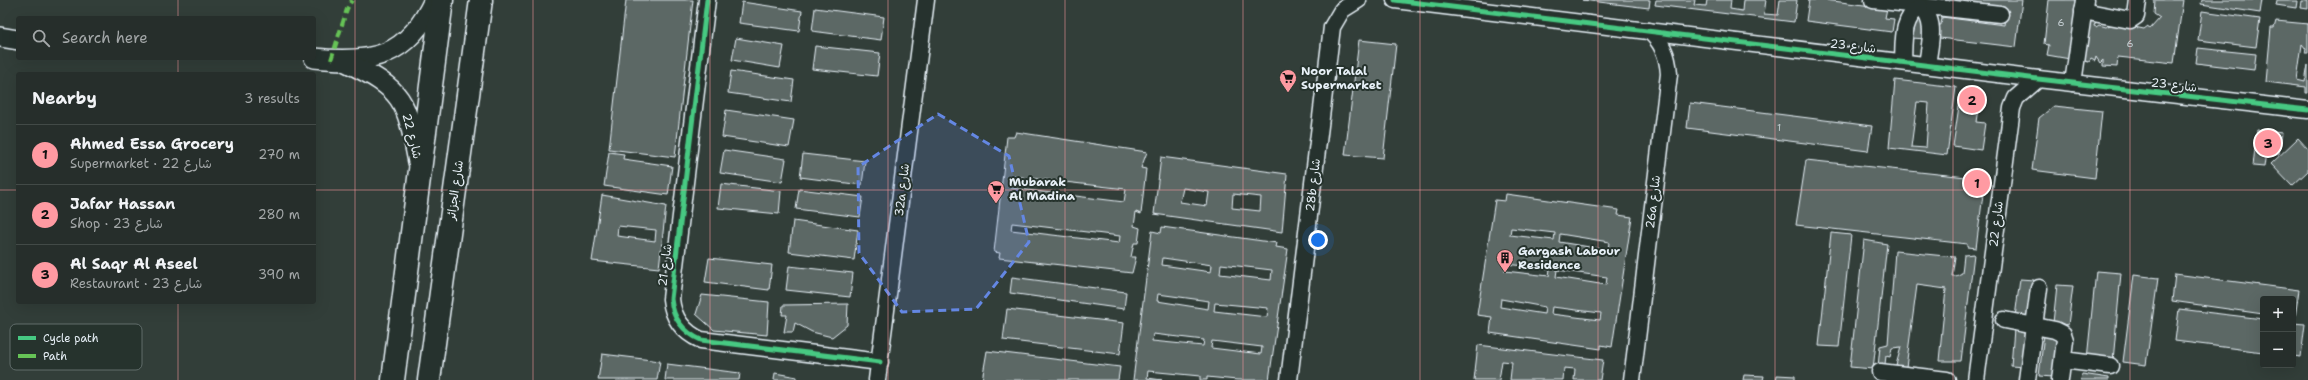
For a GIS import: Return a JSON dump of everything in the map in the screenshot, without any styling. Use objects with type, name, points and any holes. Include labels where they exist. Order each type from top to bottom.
[{"type":"main road","points":[[393,380],[442,0]]},
{"type":"main road","name":"شارع الجزائر","points":[[429,380],[480,0]]},
{"type":"street","name":"شارع 22","points":[[316,58],[346,62],[378,57],[402,44],[420,26],[434,0]]},
{"type":"street","name":"شارع 21","points":[[707,0],[671,299],[674,315],[684,330],[701,340],[880,362]]},
{"type":"street","name":"32a شارع","points":[[877,380],[926,0]]},
{"type":"street","name":"28b شارع","points":[[1288,380],[1332,27],[1342,10],[1358,0]]},
{"type":"street","name":"شارع 23","points":[[1395,0],[1927,66],[2308,110]]},
{"type":"street","points":[[1873,0],[2000,14]]},
{"type":"street","points":[[2073,83],[2084,6],[2130,20],[2136,16],[2138,0]]},
{"type":"street","points":[[1902,62],[1906,21],[1920,4]]},
{"type":"street","points":[[1920,4],[1927,13],[1930,22],[1927,66]]},
{"type":"street","name":"26a شارع","points":[[1632,380],[1669,74],[1665,52],[1656,36],[1649,31]]},
{"type":"street","points":[[0,38],[16,40]]},
{"type":"street","name":"شارع 22","points":[[346,62],[377,77],[386,84],[400,100],[411,125],[420,169]]},
{"type":"street","name":"شارع 22","points":[[1976,380],[2012,108],[2016,98],[2038,79]]},
{"type":"street","points":[[2027,380],[2038,288]]},
{"type":"street","points":[[2004,320],[2059,331],[2063,334],[2065,340],[2060,380]]},
{"type":"street","points":[[2063,360],[2110,366]]},
{"type":"street","points":[[1880,372],[1947,380]]},
{"type":"highlighted area","points":[[938,114],[1009,156],[1029,242],[976,309],[902,312],[859,253],[858,167]]},
{"type":"building","points":[[626,0],[693,0],[675,157],[609,149]]},
{"type":"building","points":[[1582,0],[1650,0],[1649,8]]},
{"type":"building","points":[[1656,0],[1695,0],[1694,5],[1706,6],[1707,0],[1731,0],[1730,9],[1742,11],[1743,0],[1766,0],[1764,14],[1778,15],[1780,0],[1797,0],[1794,22],[1655,5]]},
{"type":"building","points":[[1809,0],[1825,0],[1887,8],[1885,18],[1894,19],[1892,32],[1806,21]]},
{"type":"building","points":[[1935,0],[2022,0],[2016,47],[1931,37],[1933,24],[1941,25],[1942,17],[2004,25],[2006,9]]},
{"type":"building","points":[[2049,0],[2077,0],[2070,59],[2047,55],[2049,45],[2044,44]]},
{"type":"building","points":[[2153,0],[2183,0],[2174,63],[2118,57],[2117,67],[2103,66],[2103,60],[2100,63],[2096,57],[2095,61],[2091,59],[2089,62],[2080,60],[2087,20],[2096,21],[2094,26],[2096,27],[2099,25],[2106,27],[2114,23],[2144,29],[2148,26],[2150,29],[2160,18],[2154,14],[2155,1]]},
{"type":"building","points":[[2202,0],[2262,0],[2260,13],[2201,4]]},
{"type":"building","points":[[2277,0],[2297,0],[2296,8],[2276,5]]},
{"type":"building","points":[[2301,0],[2308,0],[2308,9],[2300,8]]},
{"type":"building","points":[[742,2],[802,11],[799,31],[739,23]]},
{"type":"building","points":[[815,8],[884,17],[881,40],[812,31]]},
{"type":"building","points":[[2202,11],[2260,19],[2256,47],[2198,40]]},
{"type":"building","points":[[1914,17],[1928,18],[1926,39],[1912,38]]},
{"type":"building","points":[[2276,21],[2308,24],[2308,53],[2305,53],[2306,49],[2302,44],[2297,80],[2305,82],[2308,65],[2308,93],[2306,93],[2306,87],[2266,82],[2271,28],[2274,28]]},
{"type":"building","points":[[736,38],[784,46],[780,68],[732,60]]},
{"type":"building","points":[[1359,40],[1396,44],[1383,158],[1345,155]]},
{"type":"building","points":[[815,46],[880,53],[877,76],[812,69]]},
{"type":"building","points":[[2198,48],[2256,54],[2254,70],[2196,63]]},
{"type":"building","points":[[731,71],[794,80],[791,102],[728,93]]},
{"type":"building","points":[[1895,80],[1956,87],[1947,155],[1889,148]],"holes":[[[1917,102],[1929,103],[1926,148],[1911,147]]]},
{"type":"building","points":[[1961,93],[1972,95],[1979,102],[1976,122],[1985,123],[1981,150],[1953,146]]},
{"type":"building","points":[[1690,103],[1872,126],[1868,151],[1687,128]]},
{"type":"building","points":[[2054,106],[2102,111],[2095,178],[2032,170],[2039,118]]},
{"type":"building","points":[[726,110],[794,120],[789,147],[722,137]]},
{"type":"building","points":[[2257,130],[2282,133],[2279,154],[2266,153],[2264,167],[2253,166]]},
{"type":"building","points":[[1016,132],[1147,152],[1141,168],[1146,169],[1141,214],[1136,212],[1134,226],[1140,228],[1138,243],[1134,243],[1131,257],[1136,257],[1132,273],[999,258],[1000,253],[994,252],[1007,137],[1014,137]],"holes":[[[1012,176],[1126,189],[1124,202],[1011,188]],[[1012,223],[1120,236],[1119,243],[1011,230]]]},
{"type":"building","points":[[2298,138],[2308,149],[2308,171],[2292,186],[2271,164]]},
{"type":"building","points":[[724,150],[786,159],[782,182],[720,173]]},
{"type":"building","points":[[609,152],[624,154],[623,159],[672,166],[668,195],[604,186]]},
{"type":"building","points":[[803,154],[865,161],[862,185],[800,177]]},
{"type":"building","points":[[1161,157],[1287,174],[1282,232],[1154,214]],"holes":[[[1183,188],[1209,192],[1207,206],[1180,202]],[[1233,194],[1261,197],[1260,211],[1232,208]]]},
{"type":"building","points":[[1806,160],[1985,179],[1976,248],[1967,247],[1967,244],[1796,225]]},
{"type":"building","points":[[721,184],[781,191],[779,214],[718,208]]},
{"type":"building","points":[[799,189],[863,197],[860,217],[796,209]]},
{"type":"building","name":"Gargash Labour Residence","points":[[1506,194],[1619,210],[1618,215],[1632,217],[1612,347],[1601,345],[1601,349],[1490,333],[1492,317],[1477,315],[1495,200],[1505,201]],"holes":[[[1511,228],[1555,233],[1554,240],[1510,235]],[[1560,234],[1609,242],[1608,250],[1559,242]],[[1506,264],[1550,269],[1549,276],[1505,271]],[[1557,270],[1607,277],[1606,285],[1556,277]],[[1501,299],[1545,307],[1544,314],[1500,307]],[[1552,307],[1601,313],[1600,320],[1551,314]]]},
{"type":"building","points":[[602,195],[666,206],[659,268],[592,261]],"holes":[[[618,226],[656,230],[655,241],[617,236]]]},
{"type":"building","points":[[793,221],[858,230],[854,260],[789,252]]},
{"type":"building","points":[[1162,227],[1277,243],[1276,247],[1288,249],[1269,380],[1237,380],[1207,377],[1207,380],[1200,380],[1200,376],[1148,371],[1147,378],[1162,380],[1133,380],[1152,231],[1161,233]],"holes":[[[1163,258],[1212,265],[1211,272],[1162,265]],[[1221,264],[1272,270],[1271,280],[1220,274]],[[1158,294],[1209,301],[1208,309],[1157,301]],[[1215,303],[1268,308],[1267,317],[1214,311]],[[1153,334],[1204,340],[1203,346],[1152,341]],[[1212,341],[1262,347],[1261,354],[1211,348]]]},
{"type":"building","points":[[1831,233],[1851,235],[1839,347],[1819,346]]},
{"type":"building","points":[[1864,240],[1887,244],[1873,369],[1850,367]]},
{"type":"building","points":[[1895,251],[1955,257],[1952,276],[1962,273],[1964,255],[1974,254],[1961,361],[1939,361],[1946,289],[1917,285],[1906,367],[1896,365],[1901,347],[1892,348],[1890,357],[1886,356],[1885,364],[1882,363],[1881,368],[1878,367],[1880,346],[1888,344]]},
{"type":"building","points":[[709,258],[772,265],[769,290],[705,282]]},
{"type":"building","points":[[789,266],[853,273],[850,297],[786,290]]},
{"type":"building","points":[[2096,271],[2121,273],[2113,361],[2087,359]]},
{"type":"building","points":[[2175,274],[2299,290],[2296,311],[2296,296],[2260,296],[2260,314],[2172,301]]},
{"type":"building","points":[[2134,275],[2158,278],[2146,365],[2123,362]]},
{"type":"building","points":[[1012,277],[1126,292],[1124,309],[1010,293]]},
{"type":"building","points":[[2020,279],[2034,280],[2029,318],[2015,317]]},
{"type":"building","points":[[2057,285],[2073,286],[2068,325],[2053,323]]},
{"type":"building","points":[[702,295],[769,302],[767,335],[714,330],[696,314]]},
{"type":"building","points":[[848,304],[847,325],[832,337],[812,332],[795,323],[793,332],[784,332],[787,315],[782,315],[783,305]]},
{"type":"building","points":[[1007,309],[1124,323],[1120,354],[1003,340]]},
{"type":"building","points":[[2179,309],[2260,319],[2260,352],[2175,341]]},
{"type":"building","points":[[2296,323],[2305,324],[2301,357],[2296,356]]},
{"type":"building","points":[[2014,329],[2026,330],[2023,367],[2011,366]]},
{"type":"building","points":[[2044,334],[2059,335],[2054,377],[2039,376]]},
{"type":"building","points":[[1478,345],[1603,360],[1600,380],[1574,380],[1575,369],[1564,368],[1563,380],[1510,380],[1512,362],[1502,361],[1499,380],[1474,380]]},
{"type":"building","points":[[987,351],[1120,367],[1118,380],[982,380]]},
{"type":"building","points":[[602,354],[660,361],[657,380],[598,380]]},
{"type":"building","points":[[667,364],[740,373],[739,380],[665,380]]},
{"type":"building","points":[[775,373],[797,377],[797,380],[774,380]]},
{"type":"building","points":[[2082,374],[2109,378],[2109,380],[2081,380]]},
{"type":"building","points":[[1744,375],[1764,376],[1763,380],[1743,380]]},
{"type":"building","points":[[1777,375],[1795,376],[1795,380],[1776,380]]},
{"type":"marked path","points":[[331,60],[347,9],[352,0]]},
{"type":"cycle path","points":[[707,0],[671,299],[674,313],[684,329],[701,340],[880,362]]},
{"type":"cycle path","points":[[1395,0],[2038,79],[2308,110]]},
{"type":"place","name":"Noor Talal Supermarket","points":[[1288,93]]},
{"type":"place","name":"Jafar Hassan","points":[[1972,100]]},
{"type":"place","name":"Al Saqr Al Aseel","points":[[2268,143]]},
{"type":"place","name":"Ahmed Essa Grocery","points":[[1977,183]]},
{"type":"place","name":"Mubarak Al Madina","points":[[996,204]]},
{"type":"place","name":"Gargash Labour Residence","points":[[1505,273]]}]
